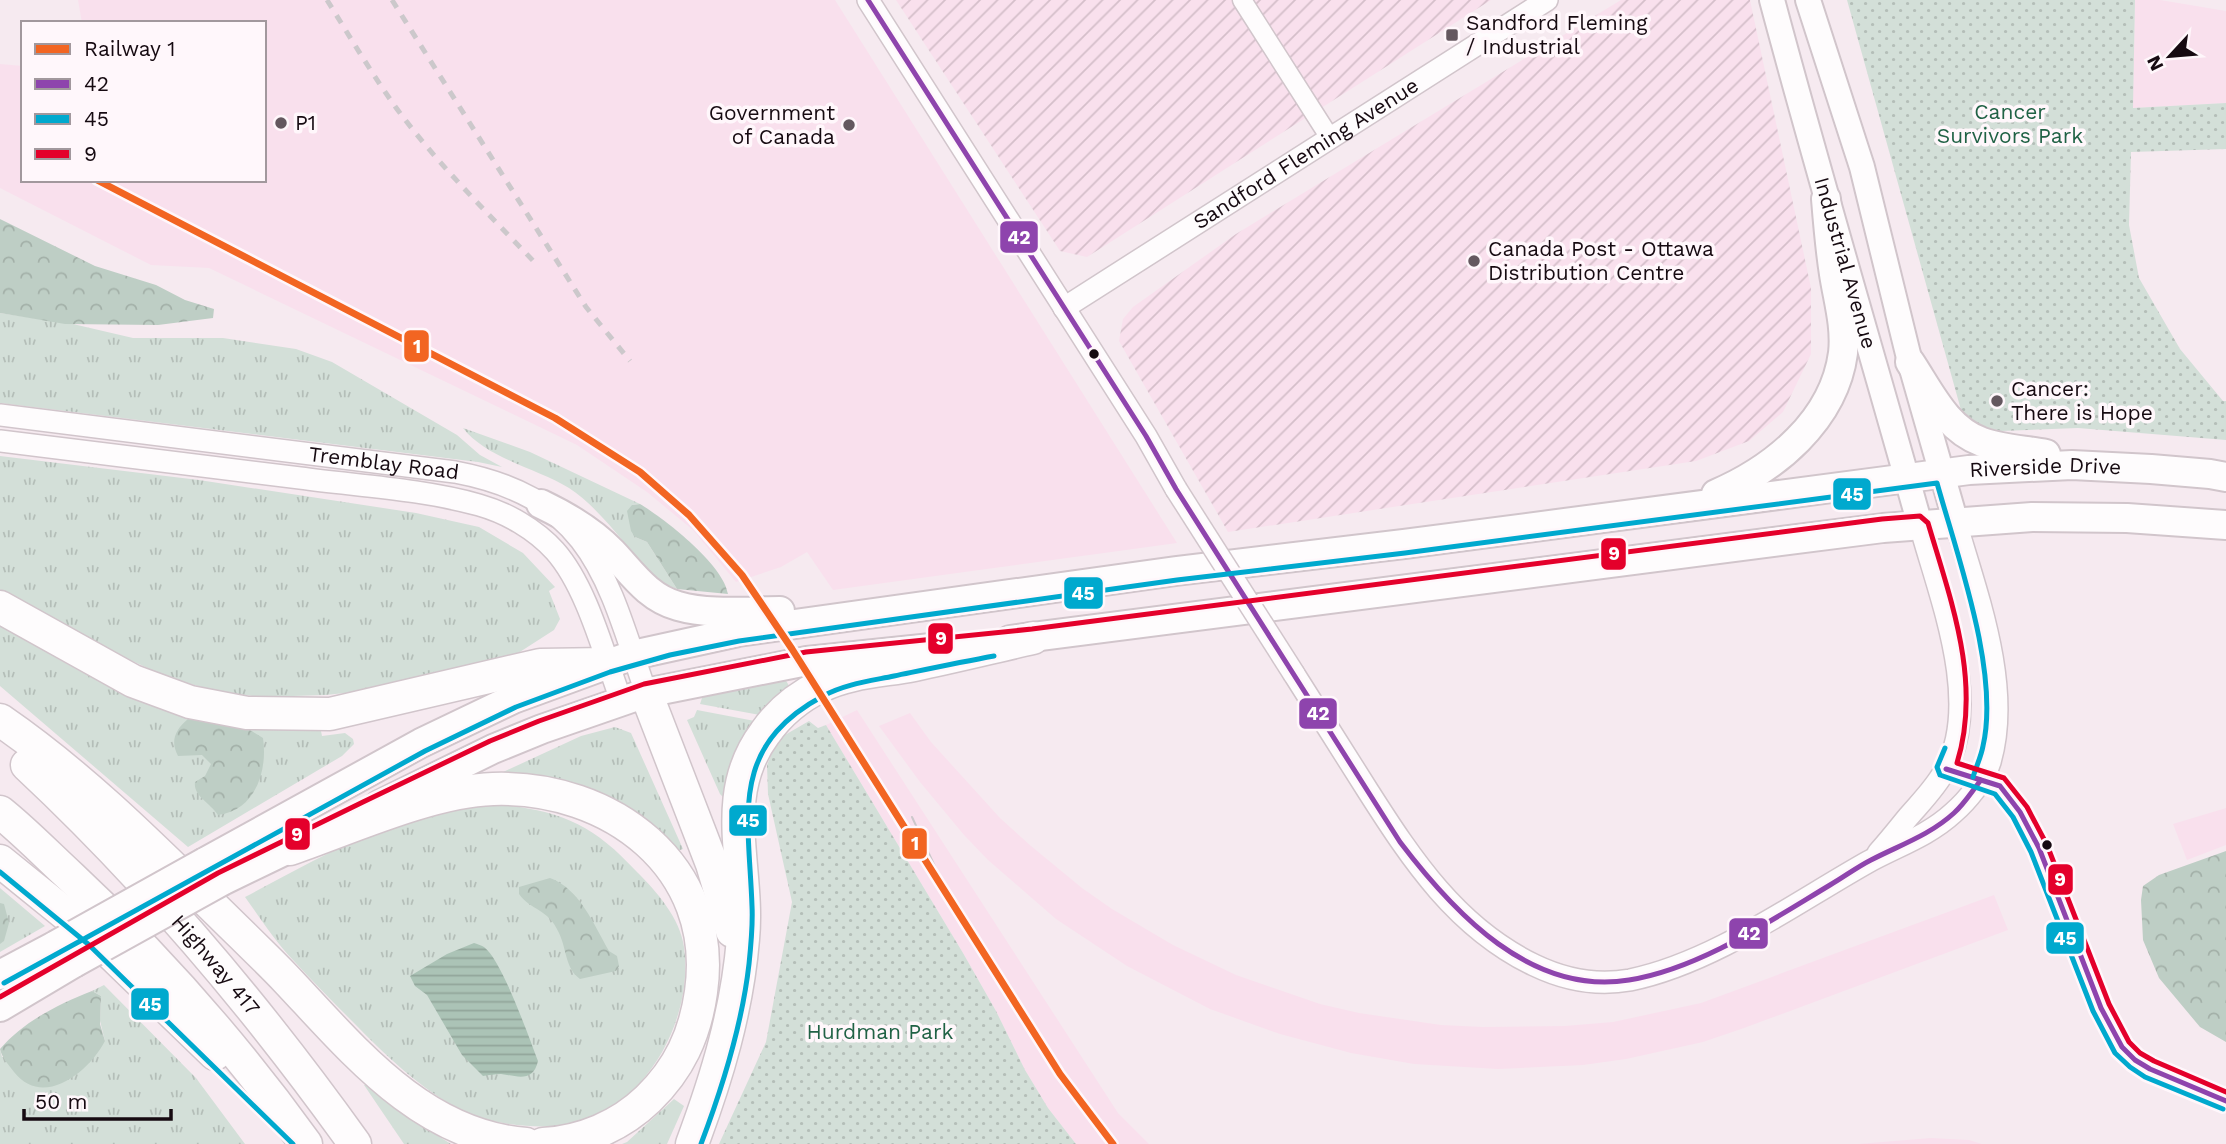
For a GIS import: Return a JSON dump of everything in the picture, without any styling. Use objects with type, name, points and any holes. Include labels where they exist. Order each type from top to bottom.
[{"type":"highway","points":[[0,607],[101,665],[153,690],[190,702],[247,713],[330,714],[540,665],[620,660]]},
{"type":"highway","points":[[692,1144],[712,1092],[729,1032],[739,974],[745,902],[738,813],[744,770],[756,745],[772,724],[802,697],[840,678],[1033,638]]},
{"type":"highway","points":[[634,697],[722,892],[731,925],[739,974]]},
{"type":"highway","points":[[0,720],[113,810],[286,978],[379,1074],[409,1100],[460,1129],[488,1139],[526,1144]]},
{"type":"highway","name":"Highway 417","points":[[0,739],[71,806],[186,929],[266,1024],[355,1144]]},
{"type":"highway","points":[[290,849],[424,802],[491,789],[545,792],[592,805],[639,832],[657,850],[688,894],[698,920],[703,946],[704,978],[693,1031],[684,1055],[674,1070],[640,1106],[600,1131],[578,1139],[543,1144]]},
{"type":"highway","name":"Highway 417","points":[[0,812],[107,911],[193,1001],[234,1049],[306,1143]]},
{"type":"highway","points":[[0,861],[94,937],[306,1143]]},
{"type":"main road","name":"Industrial Avenue","points":[[1772,0],[1920,526]]},
{"type":"main road","name":"Industrial Avenue","points":[[1808,0],[1862,167],[1910,362],[1956,523]]},
{"type":"main road","points":[[1814,0],[1822,46]]},
{"type":"main road","points":[[1676,507],[1732,487],[1777,460],[1800,439],[1826,402],[1843,354],[1843,328],[1834,276],[1826,199]]},
{"type":"main road","points":[[1910,362],[1943,414],[1954,426],[1980,442],[2114,466]]},
{"type":"main road","name":"Riverside Drive","points":[[65,954],[214,872],[473,716],[620,660],[738,632],[1176,570],[1404,544],[1942,473],[2024,466],[2114,466],[2226,477]]},
{"type":"main road","points":[[541,504],[567,516],[611,551],[644,588],[677,606],[698,610],[874,612]]},
{"type":"main road","name":"Riverside Drive","points":[[214,872],[290,849],[493,750],[542,729],[634,697],[807,660],[1033,638],[1883,528],[2032,517],[2113,518],[2226,525]]},
{"type":"main road","points":[[0,975],[65,954]]},
{"type":"main road","points":[[0,1007],[65,954]]},
{"type":"street","points":[[868,0],[1146,436],[1400,842],[1447,902],[1489,937],[1532,964],[1560,976],[1591,982],[1628,980],[1660,971],[1699,956],[1753,929],[1870,861],[1921,837],[1955,812],[1981,780],[1990,763],[1996,729],[1993,673],[1981,611],[1956,523]]},
{"type":"street","points":[[1242,0],[1330,138]]},
{"type":"street","name":"Sandford Fleming Avenue","points":[[1064,308],[1547,0]]},
{"type":"street","name":"Tremblay Road","points":[[0,415],[455,472],[500,484],[541,504],[562,521],[593,555],[614,596],[620,660]]},
{"type":"street","name":"Tremblay Road","points":[[0,441],[375,488],[480,505],[507,516],[534,532],[555,551],[620,660],[634,697]]},
{"type":"street","points":[[1870,861],[1898,832],[1937,783],[1952,754],[1958,731],[1955,659],[1920,526]]},
{"type":"shaded area","points":[[78,0],[835,0],[1177,543],[833,590],[807,552],[781,567],[736,582],[693,530],[647,492],[577,445],[209,268],[151,265],[0,188],[0,64],[21,66],[21,182],[266,182],[266,21],[82,21]]},
{"type":"shaded area","points":[[896,0],[1491,0],[1087,257],[1060,251]]},
{"type":"shaded area","points":[[1621,0],[1750,0],[1811,288],[1811,354],[1783,412],[1749,441],[1696,461],[1228,532],[1119,341],[1123,319],[1133,307],[1236,234]]},
{"type":"shaded area","points":[[2135,0],[2160,0],[2226,11],[2226,103],[2133,108]]},
{"type":"shaded area","points":[[857,710],[1118,1113],[1149,1144],[1076,1144],[1048,1108],[963,953],[826,725]]},
{"type":"shaded area","points":[[910,713],[931,742],[1000,818],[1082,888],[1112,909],[1173,945],[1236,975],[1320,1004],[1359,1013],[1441,1025],[1483,1027],[1565,1026],[1613,1022],[1701,1003],[1994,895],[2008,930],[1703,1042],[1626,1059],[1583,1065],[1498,1069],[1414,1064],[1351,1053],[1280,1034],[1210,1009],[1127,966],[1056,919],[988,860],[964,835],[920,782],[879,726]]},
{"type":"shaded area","points":[[2226,808],[2226,845],[2187,860],[2173,824]]},
{"type":"shaded area","points":[[474,943],[484,947],[491,955],[514,1000],[538,1061],[536,1068],[528,1075],[483,1076],[462,1055],[427,995],[415,986],[410,976],[447,954]]},
{"type":"shaded area","points":[[1931,1138],[1969,1140],[1982,1144],[1858,1144]]},
{"type":"green space","name":"Cancer Survivors Park","points":[[1847,0],[2135,0],[2133,108],[2226,103],[2226,149],[2131,152],[2129,225],[2139,278],[2180,349],[2223,401],[2226,401],[2226,440],[2078,428],[2001,431],[1980,426],[1961,410]]},
{"type":"green space","points":[[0,219],[95,266],[156,285],[185,300],[214,309],[213,318],[158,325],[65,324],[0,313]]},
{"type":"green space","points":[[0,313],[73,324],[133,338],[223,338],[296,349],[332,362],[457,435],[480,455],[502,467],[0,403]]},
{"type":"green space","points":[[463,428],[530,452],[640,504],[632,505],[635,537],[647,542],[677,589],[646,570],[605,520],[576,493],[498,455]]},
{"type":"green space","points":[[0,456],[199,480],[416,513],[479,527],[523,553],[555,587],[549,591],[560,619],[554,630],[512,657],[392,688],[326,695],[259,697],[216,691],[169,678],[100,646],[0,590]]},
{"type":"green space","points":[[640,504],[678,531],[705,557],[724,582],[728,594],[677,589],[647,542],[635,537],[631,531],[627,511],[632,505]]},
{"type":"green space","points":[[0,624],[76,669],[157,707],[227,725],[321,731],[322,736],[345,733],[353,739],[354,744],[342,756],[188,847],[0,686]]},
{"type":"green space","points":[[785,679],[794,694],[765,716],[700,704],[703,695]]},
{"type":"green space","points":[[697,710],[760,722],[726,800],[720,794],[687,720],[694,717]]},
{"type":"green space","points":[[188,719],[250,730],[263,738],[261,776],[250,798],[231,812],[218,815],[196,791],[195,782],[205,776],[211,764],[202,755],[178,756],[174,745],[175,736]]},
{"type":"green space","name":"Hurdman Park","points":[[809,721],[818,728],[826,725],[963,953],[1025,1070],[1048,1108],[1076,1144],[719,1144],[766,1042],[792,902],[768,794],[767,765],[778,739]]},
{"type":"green space","points":[[615,727],[631,733],[683,849],[677,851],[643,823],[503,781],[501,773],[581,736]]},
{"type":"green space","points":[[494,804],[556,815],[605,842],[621,855],[660,897],[682,936],[685,974],[681,1001],[661,1054],[645,1077],[625,1097],[602,1113],[577,1123],[535,1126],[488,1120],[463,1111],[432,1092],[390,1059],[315,983],[280,945],[245,897],[345,845],[397,823],[451,808]]},
{"type":"green space","points":[[2226,851],[2226,1042],[2200,1027],[2159,978],[2143,940],[2141,900],[2143,886],[2159,875]]},
{"type":"green space","points":[[550,878],[561,883],[578,899],[609,951],[617,956],[619,966],[616,971],[580,979],[575,975],[555,925],[519,894],[519,887]]},
{"type":"green space","points":[[0,888],[45,926],[0,952]]},
{"type":"green space","points":[[0,903],[4,904],[9,923],[4,941],[0,944]]},
{"type":"green space","points":[[104,985],[196,1078],[245,1144],[0,1144],[0,1049],[2,1057],[105,1041],[100,1021],[101,996],[92,991]]},
{"type":"green space","points":[[92,991],[101,996],[100,1024],[105,1041],[98,1053],[77,1074],[64,1082],[51,1087],[26,1083],[7,1064],[0,1049],[20,1030],[43,1014]]},
{"type":"green space","points":[[369,1083],[398,1111],[451,1144],[404,1144],[364,1085]]},
{"type":"green space","points":[[674,1099],[684,1106],[667,1144],[622,1144],[627,1142]]},
{"type":"tram line","points":[[912,817],[950,899]]},
{"type":"railway","points":[[327,0],[413,130],[465,190],[538,266]]},
{"type":"railway","points":[[392,0],[586,307],[630,361]]},
{"type":"rail line","name":"1","points":[[101,182],[555,418],[640,472],[689,515],[742,575],[792,649],[1060,1074],[1113,1144]]},
{"type":"transit line","name":"42","points":[[868,0],[1146,436],[1176,489],[1400,842],[1445,896],[1498,944],[1528,962],[1559,975],[1593,982],[1629,980],[1682,966],[1733,942],[1866,863],[1935,828],[1958,809],[1981,780]]},
{"type":"transit line","name":"45","points":[[4,983],[425,751],[516,707],[610,672],[670,655],[739,641],[1177,580],[1937,483],[1974,614],[1986,684],[1987,716],[1983,746],[1973,777]]},
{"type":"transit line","name":"9","points":[[0,997],[218,873],[363,802],[490,741],[644,684],[806,652],[1032,629],[1920,516],[1928,523],[1946,582],[1965,672],[1964,733],[1957,763],[2004,778],[2027,807],[2047,845],[2109,1004],[2129,1042],[2140,1053],[2154,1061],[2226,1092]]},
{"type":"transit line","name":"45","points":[[701,1144],[731,1056],[746,987],[752,920],[748,814],[758,761],[771,738],[793,716],[823,696],[840,689],[867,681],[994,656]]},
{"type":"transit line","name":"45","points":[[1945,748],[1937,767],[1940,775],[1995,794],[2013,817],[2031,852],[2093,1011],[2115,1053],[2145,1077],[2223,1109]]},
{"type":"transit line","name":"42","points":[[1946,769],[2000,786],[2020,812],[2039,848],[2101,1008],[2122,1047],[2135,1060],[2150,1069],[2226,1101]]},
{"type":"transit line","name":"45","points":[[0,872],[88,944],[293,1144]]},
{"type":"place","name":"Sandford Fleming / Industrial","points":[[1452,35]]},
{"type":"place","name":"P1","points":[[281,123]]},
{"type":"place","name":"Government of Canada","points":[[849,125]]},
{"type":"place","name":"Canada Post - Ottawa Distribution Centre","points":[[1474,261]]},
{"type":"place","name":"Cancer: There is Hope","points":[[1997,401]]}]
